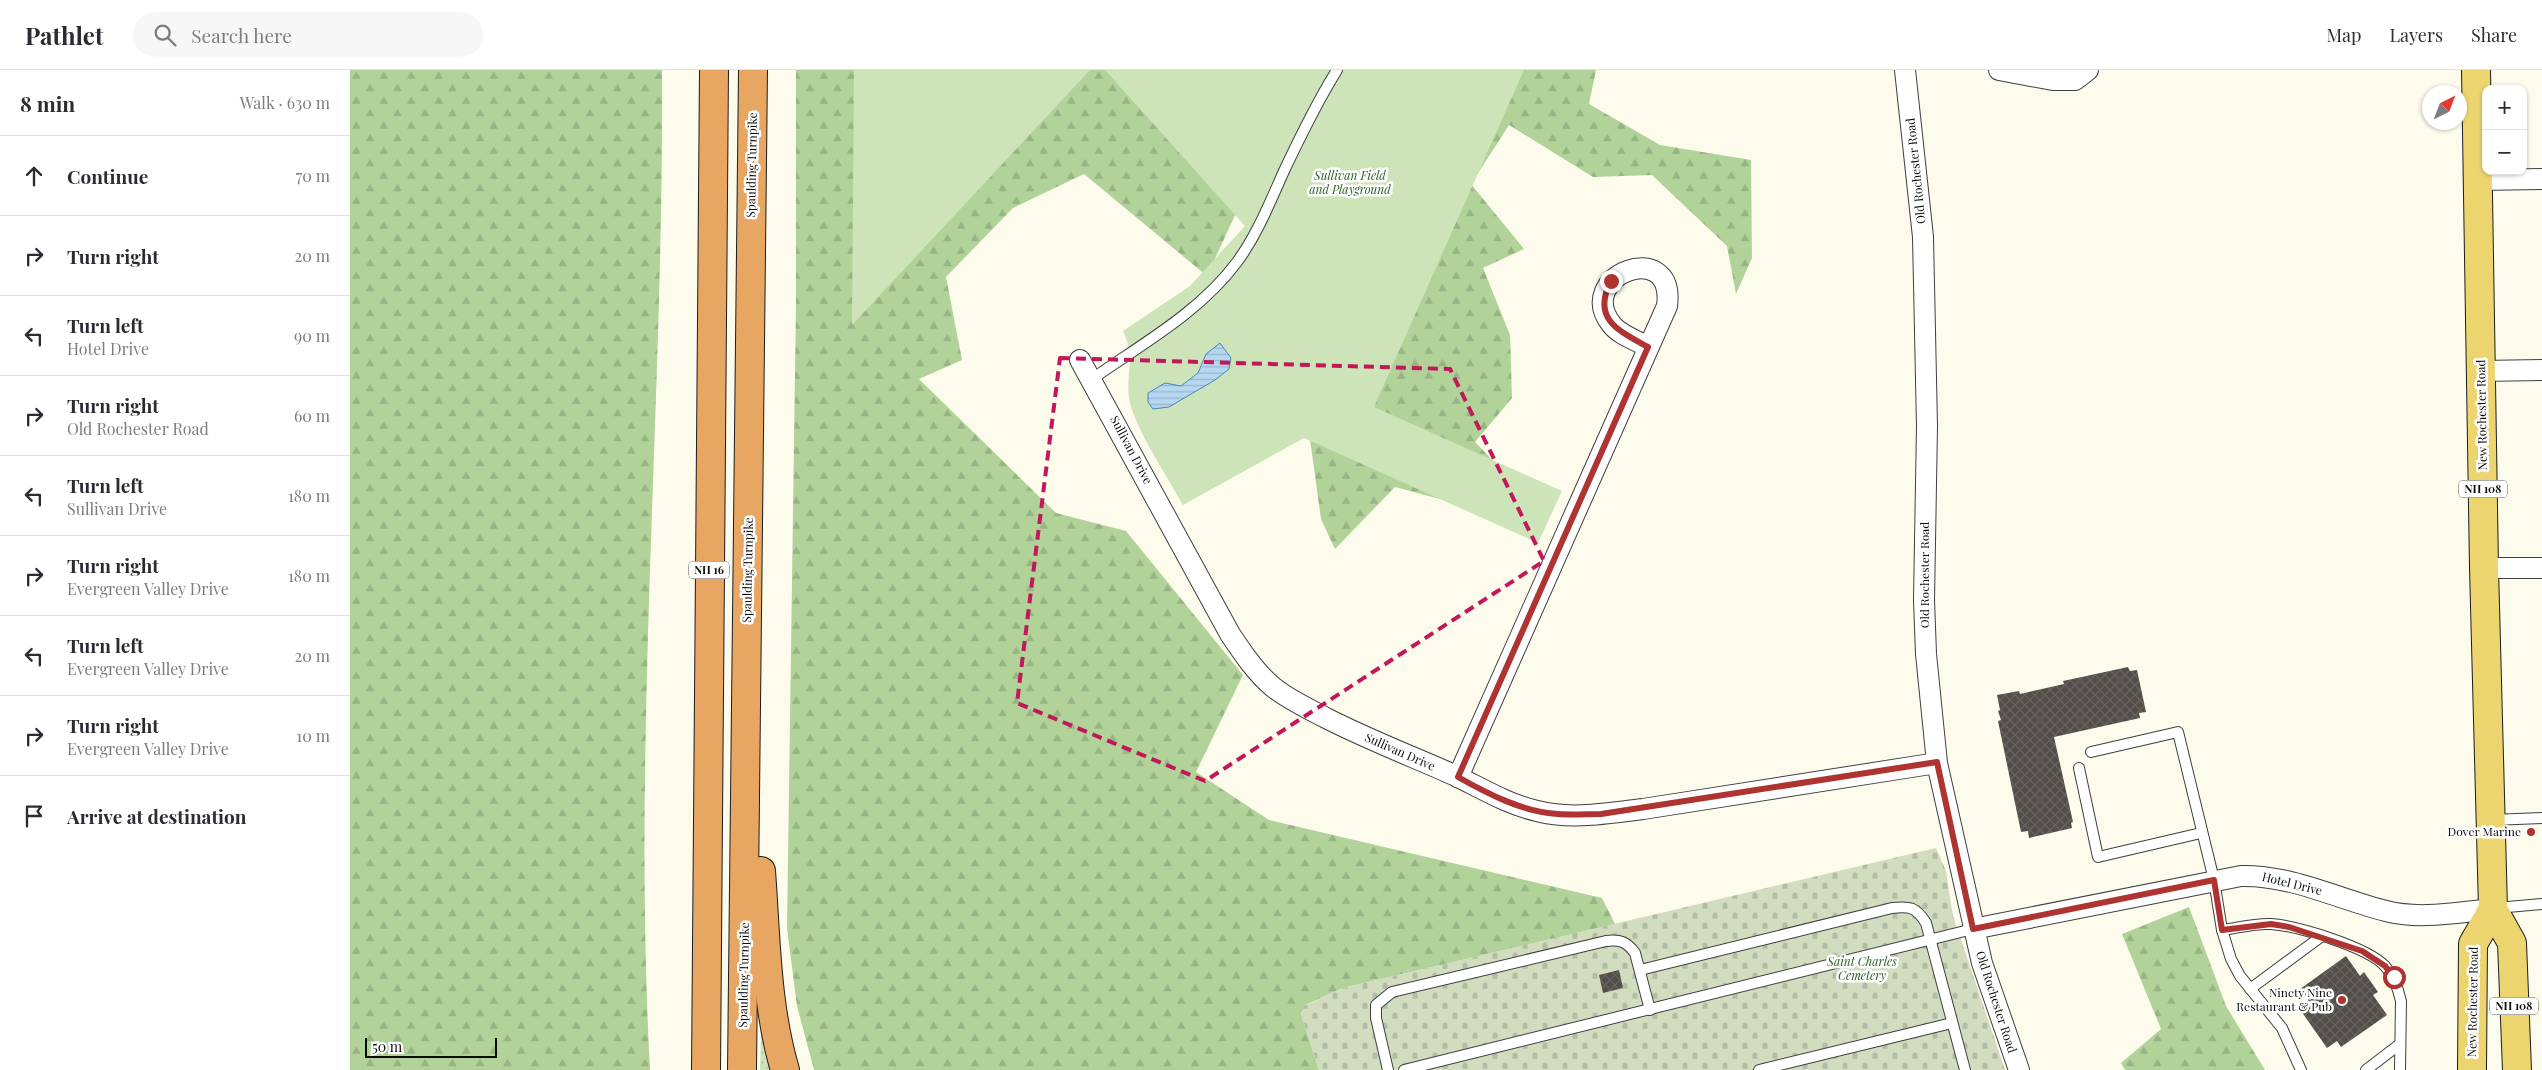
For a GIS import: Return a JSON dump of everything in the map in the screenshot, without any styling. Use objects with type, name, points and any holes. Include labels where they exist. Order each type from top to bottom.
[{"type":"highway","name":"NH 16","points":[[706,1070],[714,70]]},
{"type":"highway","name":"Spaulding Turnpike","points":[[742,1070],[754,70]]},
{"type":"highway","points":[[746,789],[760,851],[768,978],[774,1021],[785,1070]]},
{"type":"main road","name":"New Rochester Road","points":[[2476,70],[2484,568],[2493,909],[2512,942],[2516,1070]]},
{"type":"main road","name":"New Rochester Road","points":[[2472,1070],[2473,944],[2493,909]]},
{"type":"street","name":"Old Rochester Road","points":[[1905,70],[1923,237],[1927,426],[1924,600],[1927,662],[1937,762],[1973,929],[1994,1002],[2019,1070]]},
{"type":"street","points":[[1999,70],[2053,80],[2075,80],[2088,70]]},
{"type":"street","points":[[2478,180],[2542,180]]},
{"type":"street","points":[[1458,777],[1648,347]]},
{"type":"street","name":"Sullivan Drive","points":[[1080,360],[1092,378],[1230,634],[1272,686],[1289,699],[1344,727],[1458,777],[1497,798],[1537,811],[1558,814],[1601,814],[1937,762]]},
{"type":"street","points":[[2481,371],[2542,370]]},
{"type":"street","points":[[2484,568],[2542,568]]},
{"type":"street","name":"Hotel Drive","points":[[1973,929],[2241,876],[2274,878],[2387,912],[2434,915],[2493,909]]},
{"type":"lane","points":[[1092,378],[1210,294],[1237,262],[1258,226],[1285,168],[1337,70]]},
{"type":"lane","points":[[2091,752],[2178,732],[2201,833],[2214,880],[2222,930],[2231,959],[2250,990],[2282,1028],[2301,1070]]},
{"type":"lane","points":[[2079,768],[2098,857],[2201,833]]},
{"type":"lane","points":[[2490,820],[2542,818]]},
{"type":"lane","points":[[2493,909],[2542,904]]},
{"type":"lane","points":[[1640,970],[1892,908],[1905,907],[1919,912],[1926,923],[1965,1070]]},
{"type":"lane","points":[[2222,930],[2271,924],[2322,936],[2374,957],[2394,977],[2401,1000],[2400,1070]]},
{"type":"lane","points":[[1404,1070],[1931,941],[1973,929]]},
{"type":"lane","points":[[2250,990],[2322,936]]},
{"type":"lane","points":[[1388,1070],[1376,1005],[1392,992],[1618,939],[1629,945],[1635,953],[1650,1010]]},
{"type":"lane","points":[[1759,1070],[1952,1023]]},
{"type":"lane","points":[[2366,1070],[2400,1044]]},
{"type":"highlighted area","points":[[1060,358],[1450,369],[1544,561],[1205,781],[1017,703]]},
{"type":"green space","points":[[350,70],[662,70],[658,320],[646,695],[645,945],[650,1070],[350,1070]]},
{"type":"green space","points":[[796,70],[1302,70],[1207,276],[1084,174],[1013,208],[946,277],[962,360],[919,379],[1056,513],[1126,531],[1243,675],[1196,772],[1269,820],[1602,898],[1615,924],[1343,988],[1305,1005],[1301,1014],[1319,1070],[814,1070],[797,1006],[787,928],[796,303]]},
{"type":"green space","points":[[854,70],[1090,70],[852,325]]},
{"type":"green space","name":"Sullivan Field and Playground","points":[[1105,70],[1524,70],[1374,407],[1562,491],[1538,543],[1304,438],[1183,505],[1139,427],[1130,403],[1128,384],[1130,359],[1123,331],[1190,286],[1245,226]]},
{"type":"green space","points":[[1356,70],[1596,70],[1589,104],[1660,145],[1751,160],[1752,258],[1736,294],[1727,246],[1652,175],[1593,177],[1509,125],[1471,184],[1524,249],[1483,268],[1510,335],[1512,398],[1475,442],[1499,467],[1451,502],[1395,487],[1335,549],[1321,519],[1308,425]]},
{"type":"green space","name":"Saint Charles Cemetery","points":[[1936,848],[1946,871],[1953,916],[2005,1070],[1319,1070],[1301,1014],[1304,1006],[1343,988]]},
{"type":"green space","points":[[2189,907],[2226,1006],[2265,1070],[2125,1070],[2121,1063],[2161,1029],[2122,934]]},
{"type":"green space","points":[[761,1029],[767,1029],[777,1070],[760,1070]]},
{"type":"water","points":[[1220,343],[1231,358],[1229,369],[1215,380],[1169,407],[1153,409],[1148,402],[1148,393],[1165,383],[1181,386],[1198,373],[1206,354]]},
{"type":"building","points":[[2128,667],[2130,671],[2137,670],[2146,712],[2139,713],[2140,718],[2054,737],[2073,822],[2071,823],[2072,828],[2029,838],[2028,831],[2021,832],[1998,721],[2001,720],[1998,711],[2000,710],[1997,695],[2019,691],[2020,694],[2064,684],[2063,681]]},
{"type":"building","name":"Ninety Nine Restaurant & Pub","points":[[2346,956],[2360,976],[2364,972],[2378,992],[2373,995],[2387,1015],[2341,1047],[2337,1041],[2327,1048],[2301,1011],[2311,1004],[2300,989]]},
{"type":"building","points":[[1619,970],[1623,988],[1603,993],[1599,975]]},
{"type":"place","name":"Dover Marine","points":[[2531,832]]},
{"type":"place","name":"Ninety Nine Restaurant & Pub","points":[[2342,1000]]},
{"type":"route","points":[[1611,281],[1605,292],[1606,316],[1612,326],[1648,347],[1458,777],[1497,798],[1537,811],[1558,814],[1601,814],[1937,762],[1973,929],[2214,880],[2222,930],[2271,924],[2322,936],[2374,957],[2394,977]]}]
